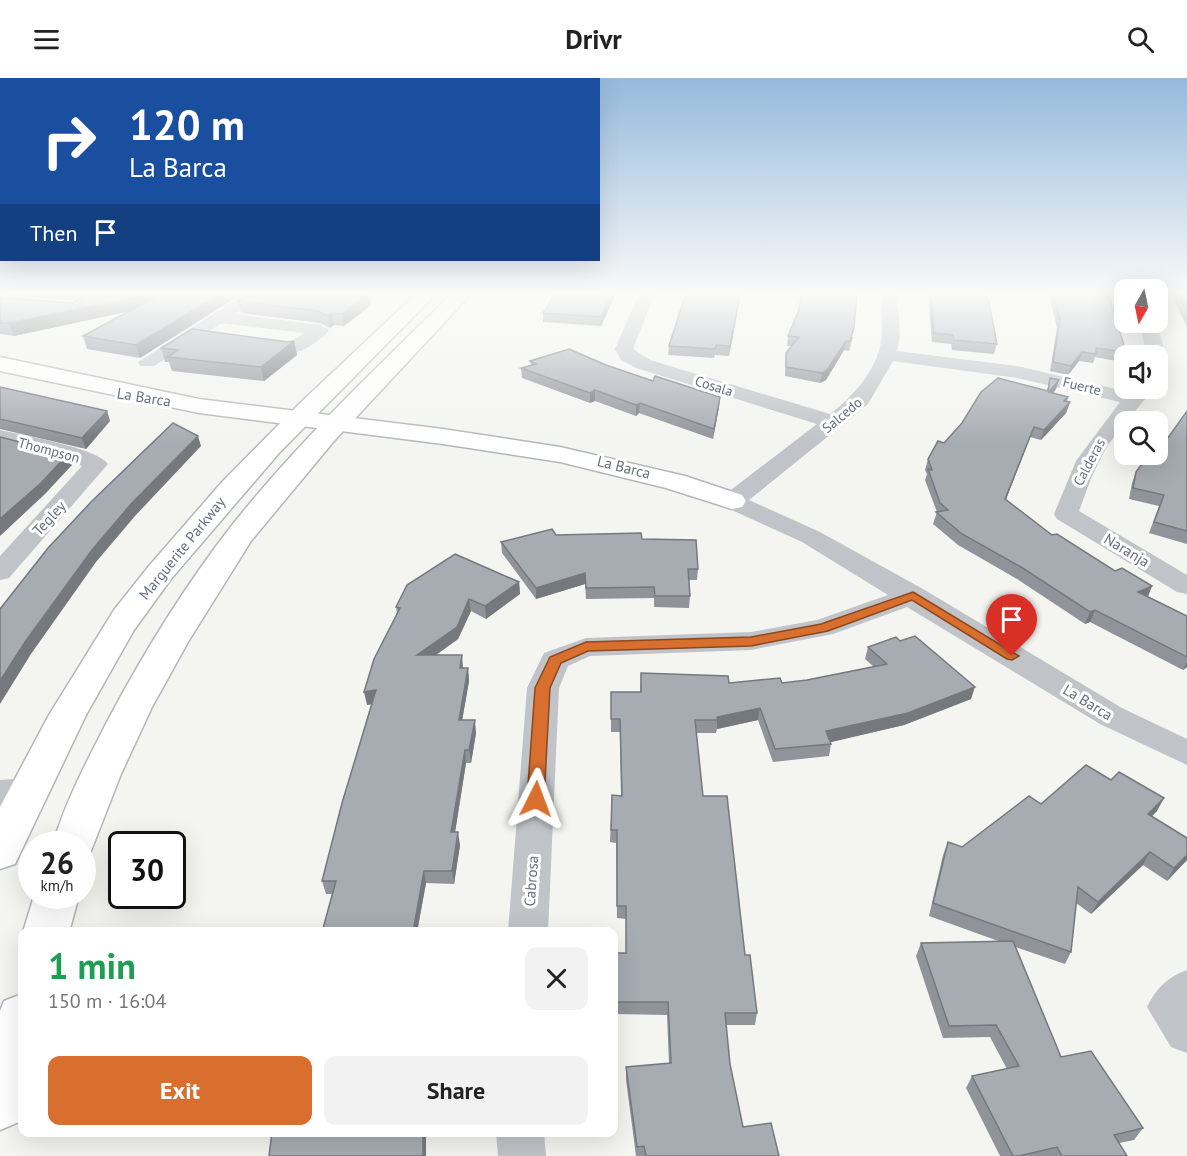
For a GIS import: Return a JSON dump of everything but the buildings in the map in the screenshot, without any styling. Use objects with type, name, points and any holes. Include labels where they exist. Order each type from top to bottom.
[{"type":"main road","name":"Marguerite Parkway","points":[[0,852],[13,792],[72,705],[125,618],[178,549],[295,419],[374,343]]},
{"type":"main road","points":[[78,831],[89,799],[137,699],[178,627],[245,528],[300,463],[414,343]]},
{"type":"main road","name":"La Barca","points":[[0,364],[108,391],[295,419],[555,452],[647,472],[732,501]]},
{"type":"main road","points":[[48,927],[53,909]]},
{"type":"main road","points":[[0,1103],[18,1033]]},
{"type":"street","points":[[147,362],[176,343]]},
{"type":"street","points":[[261,343],[296,347],[301,343]]},
{"type":"street","name":"Cosala","points":[[626,343],[624,349],[628,356],[643,364],[834,422]]},
{"type":"street","name":"Salcedo","points":[[732,501],[861,400],[888,355],[890,343]]},
{"type":"street","name":"Fuerte","points":[[888,355],[1114,390]]},
{"type":"street","name":"Calderas","points":[[1066,514],[1078,476],[1098,441],[1135,399]]},
{"type":"street","name":"Thompson","points":[[0,437],[66,452],[97,464]]},
{"type":"street","name":"Tegley","points":[[0,572],[97,464]]},
{"type":"street","name":"La Barca","points":[[732,501],[811,537],[1111,716],[1187,753]]},
{"type":"street","name":"Naranja","points":[[1066,514],[1187,586]]},
{"type":"street","name":"Cabrosa","points":[[528,927],[543,688],[555,660],[586,647],[751,641],[823,628],[913,596]]},
{"type":"street","points":[[1187,989],[1169,1007],[1187,1032]]},
{"type":"street","points":[[520,1137],[522,1156]]},
{"type":"route","points":[[536,799],[543,688],[555,660],[586,647],[751,641],[823,628],[913,596],[1012,656]]}]
